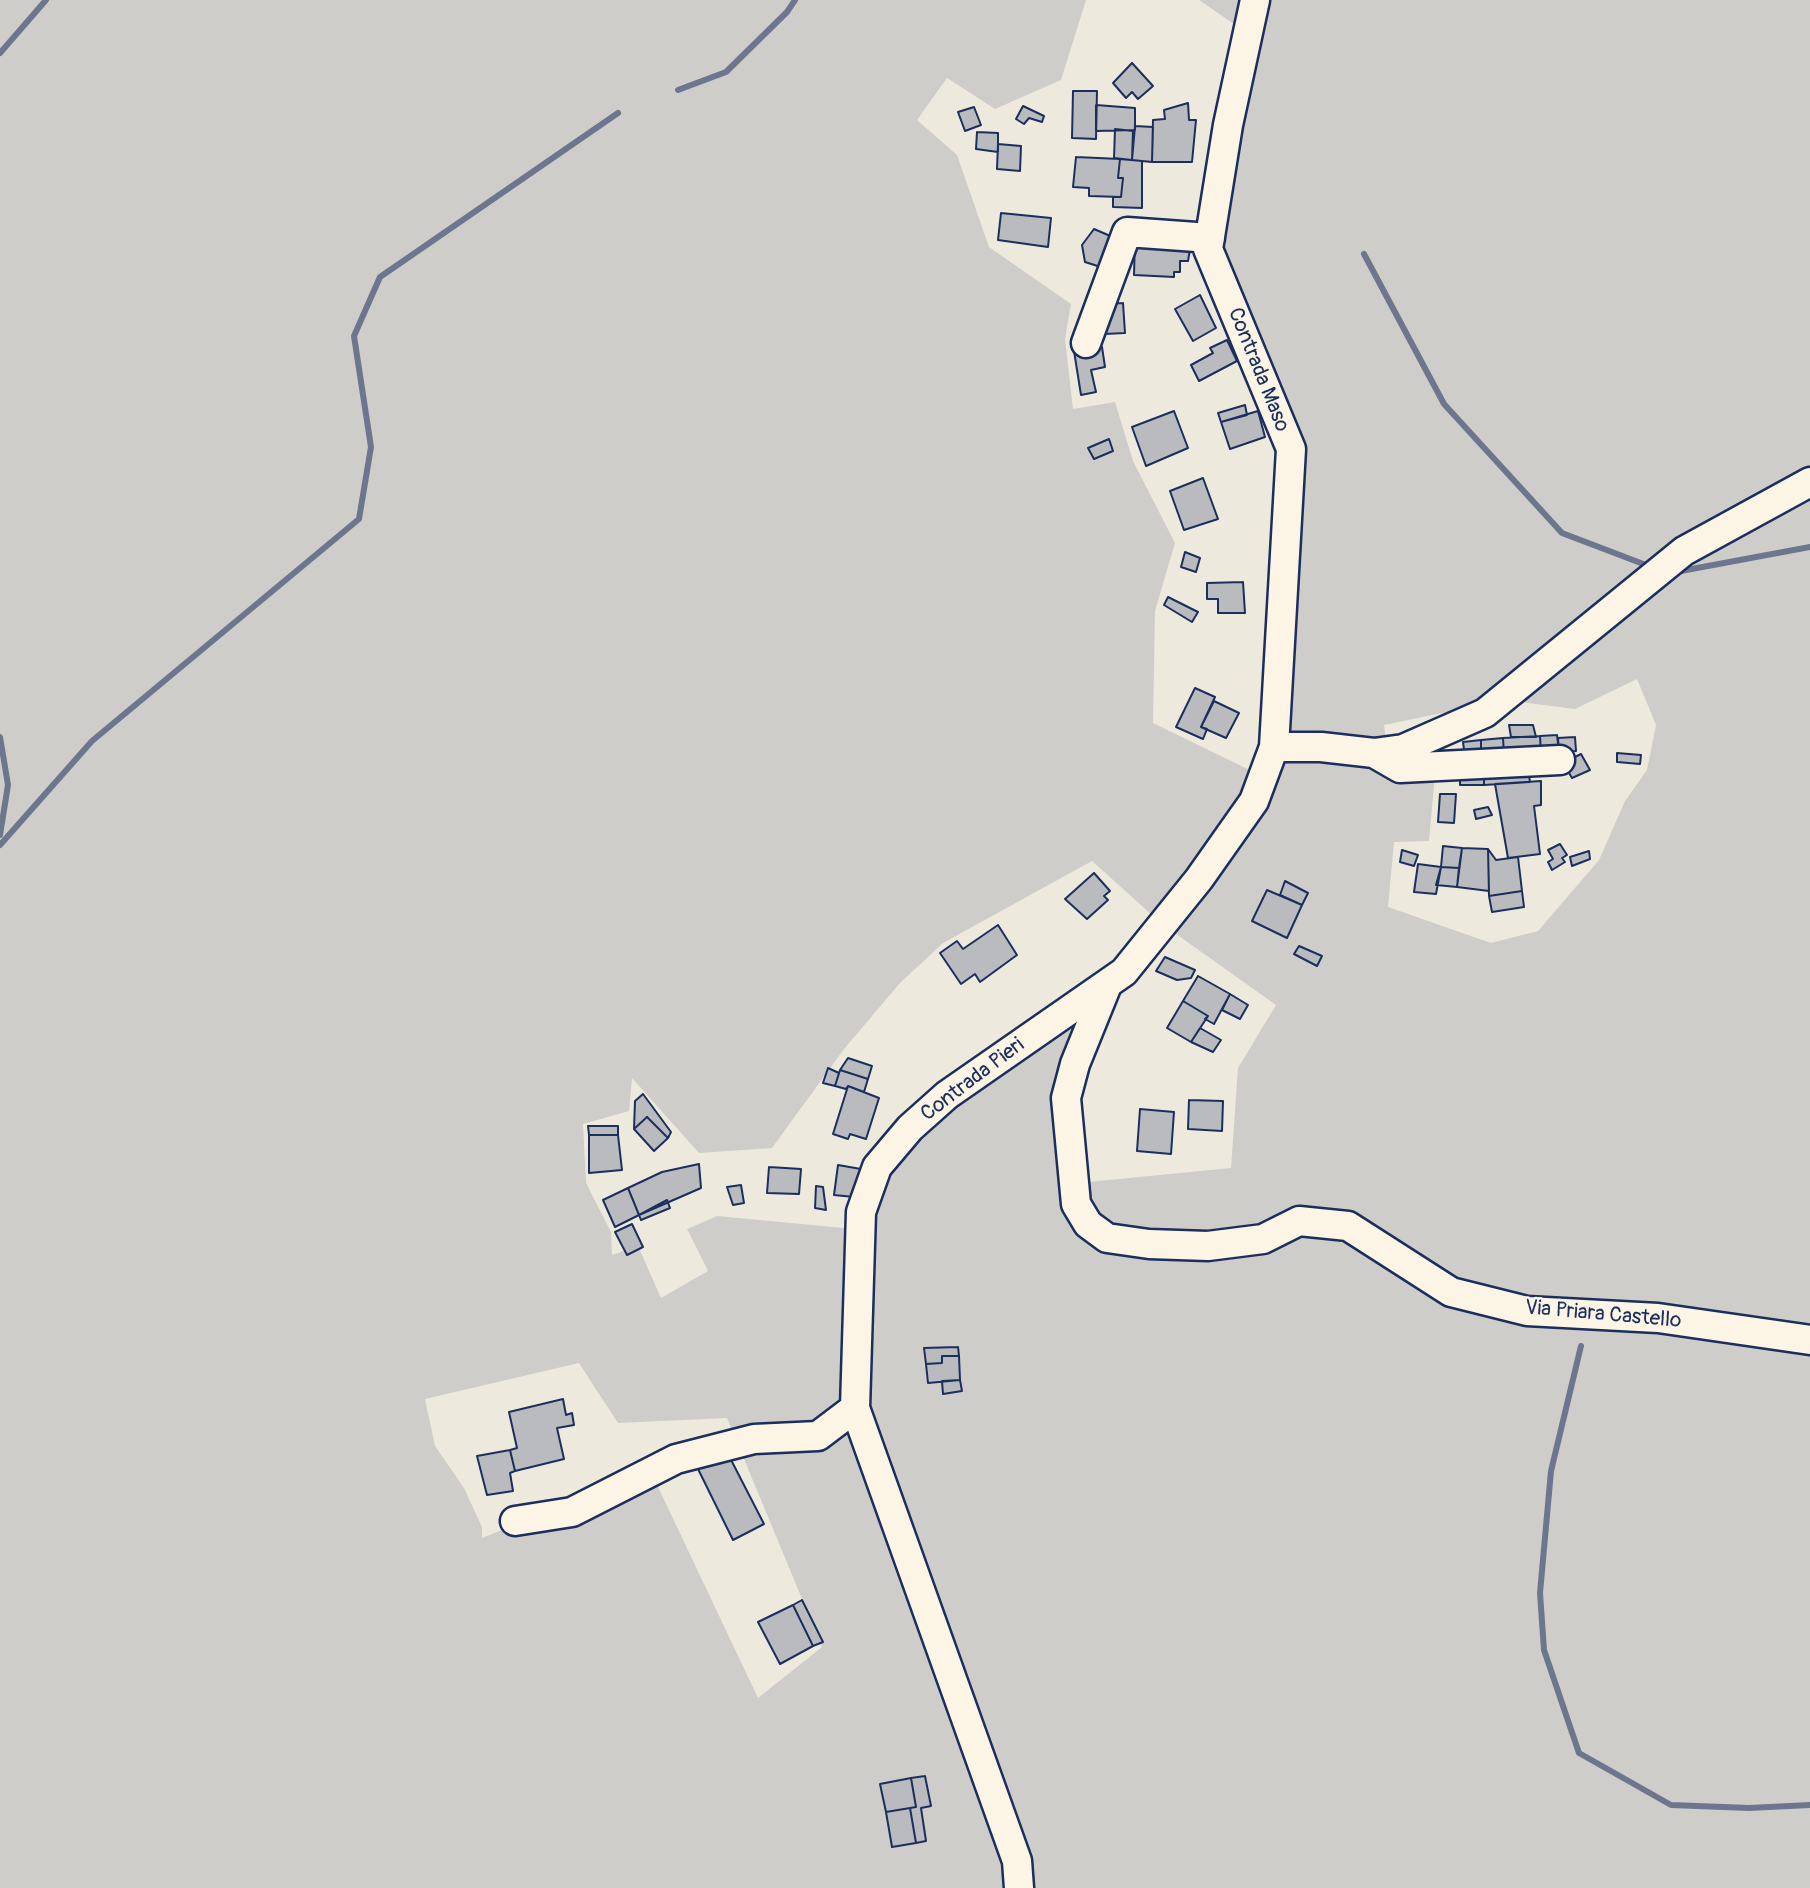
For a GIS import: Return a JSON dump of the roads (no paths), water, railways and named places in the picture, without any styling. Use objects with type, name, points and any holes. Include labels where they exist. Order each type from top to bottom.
[{"type":"street","name":"Contrada Maso","points":[[1107,985],[1124,972],[1207,868],[1254,801],[1274,747],[1291,449],[1208,249],[1228,125],[1255,0]]},
{"type":"street","points":[[1086,343],[1128,232],[1210,238]]},
{"type":"street","points":[[1274,747],[1321,747],[1374,753],[1403,749],[1485,713],[1684,551],[1810,482]]},
{"type":"street","points":[[1374,753],[1400,768],[1560,760]]},
{"type":"street","name":"Contrada Pieri","points":[[855,1408],[861,1212],[877,1167],[910,1128],[947,1095],[1107,985]]},
{"type":"street","name":"Via Priara Castello","points":[[1107,985],[1075,1064],[1066,1098],[1076,1204],[1088,1224],[1107,1238],[1149,1244],[1208,1246],[1263,1239],[1299,1221],[1348,1226],[1451,1293],[1527,1311],[1658,1318],[1810,1340]]},
{"type":"street","points":[[1066,1013],[1075,1064]]},
{"type":"street","points":[[515,1521],[572,1512],[689,1456],[754,1440],[818,1436],[855,1408],[1017,1861],[1019,1888]]},
{"type":"waterway","points":[[0,53],[46,0]]},
{"type":"waterway","points":[[678,90],[726,72],[787,12],[795,0]]},
{"type":"waterway","points":[[0,845],[92,741],[359,519],[371,447],[354,336],[380,277],[618,113]]},
{"type":"waterway","points":[[1364,254],[1444,404],[1562,533],[1646,565]]},
{"type":"waterway","points":[[1681,571],[1810,547]]},
{"type":"waterway","points":[[0,737],[8,785],[0,835]]},
{"type":"waterway","points":[[1581,1346],[1551,1471],[1540,1593],[1544,1650],[1579,1753],[1671,1805],[1749,1808],[1810,1805]]}]
